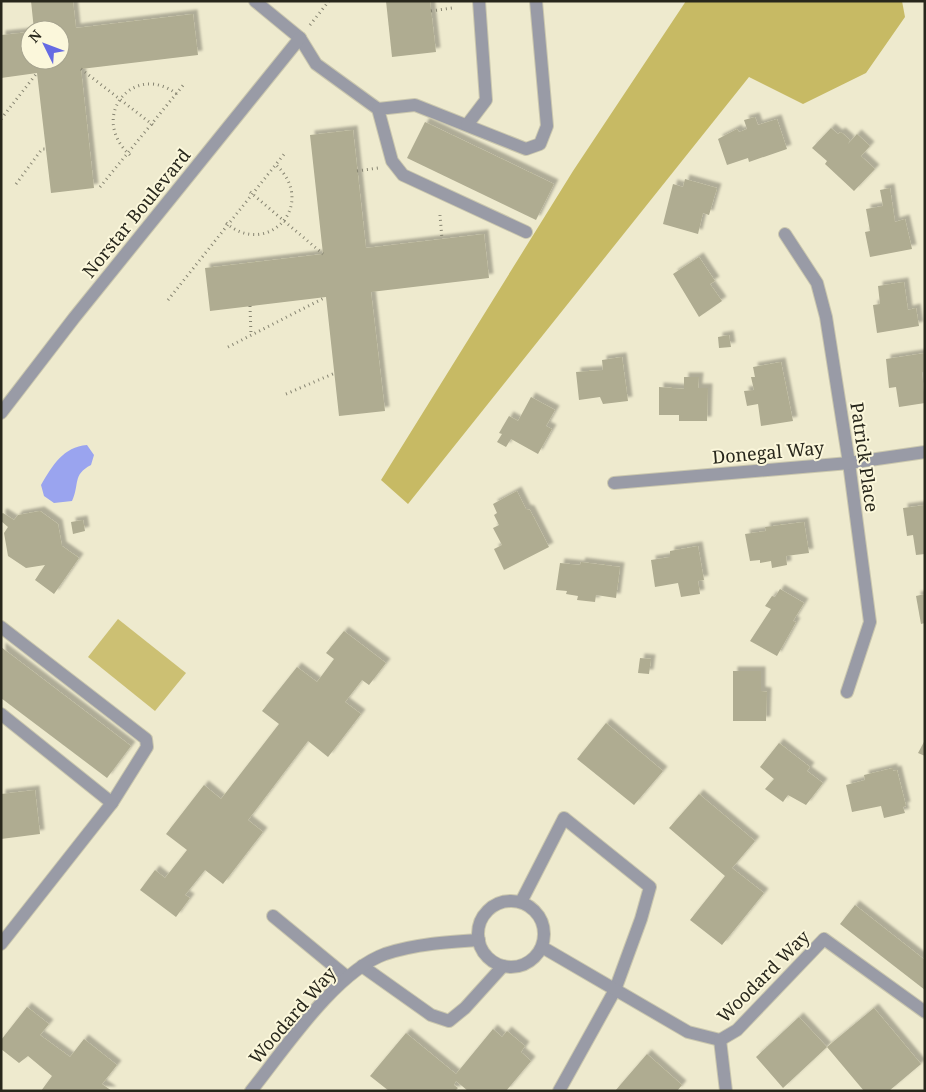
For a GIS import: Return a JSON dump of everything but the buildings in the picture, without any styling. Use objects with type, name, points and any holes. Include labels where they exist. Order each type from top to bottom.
[{"type":"street","points":[[256,1],[300,38],[316,64],[378,109],[392,161],[403,174],[526,232]]},
{"type":"street","points":[[467,125],[486,100],[478,1]]},
{"type":"street","points":[[378,109],[415,105],[526,149],[540,144],[547,126],[536,1]]},
{"type":"street","name":"Norstar Boulevard","points":[[1,412],[74,318],[300,38]]},
{"type":"street","name":"Patrick Place","points":[[785,234],[818,283],[826,318],[849,463],[870,622],[848,692]]},
{"type":"street","name":"Donegal Way","points":[[614,483],[849,463],[925,452]]},
{"type":"street","points":[[1,627],[146,739],[147,747],[112,803],[1,944]]},
{"type":"street","points":[[1,714],[112,803]]},
{"type":"street","points":[[522,902],[564,818],[650,887],[641,919],[615,990],[559,1091]]},
{"type":"street","points":[[510,901],[522,902],[531,907],[541,920],[544,936],[542,946],[530,961],[522,965],[504,966],[487,957],[479,940],[482,918],[489,909],[499,903],[510,901]]},
{"type":"street","points":[[273,916],[347,977]]},
{"type":"street","name":"Woodard Way","points":[[542,946],[688,1032],[720,1040],[737,1030],[824,939],[925,1012]]},
{"type":"street","name":"Woodard Way","points":[[251,1091],[334,989],[362,966],[384,954],[426,944],[479,940]]},
{"type":"street","points":[[362,966],[432,1015],[449,1021],[465,1008],[504,966]]},
{"type":"street","points":[[720,1040],[726,1091]]},
{"type":"path","points":[[300,38],[329,1]]},
{"type":"path","points":[[431,11],[452,8]]},
{"type":"path","points":[[81,68],[152,124]]},
{"type":"path","points":[[1,119],[37,74]]},
{"type":"path","points":[[100,187],[129,154],[185,83]]},
{"type":"path","points":[[129,154],[115,138],[112,124],[115,109],[120,99],[138,86],[146,84],[161,85],[177,94]]},
{"type":"path","points":[[16,184],[42,149],[46,149]]},
{"type":"path","points":[[168,300],[251,193],[285,153]]},
{"type":"path","points":[[227,224],[242,234],[257,234],[274,229],[284,220],[291,208],[292,188],[288,177],[275,164]]},
{"type":"path","points":[[357,171],[378,168]]},
{"type":"path","points":[[251,193],[323,254]]},
{"type":"path","points":[[440,215],[442,239]]},
{"type":"path","points":[[228,347],[326,297]]},
{"type":"path","points":[[250,306],[251,336]]},
{"type":"path","points":[[286,394],[334,373]]},
{"type":"shaded area","points":[[686,1],[902,1],[905,17],[866,73],[803,104],[749,77],[408,504],[381,480],[573,171]]},
{"type":"shaded area","points":[[118,619],[186,673],[155,711],[88,657]]},
{"type":"water","points":[[87,445],[94,455],[91,465],[81,472],[77,480],[72,501],[54,503],[44,496],[41,485],[59,458],[71,449]]}]
